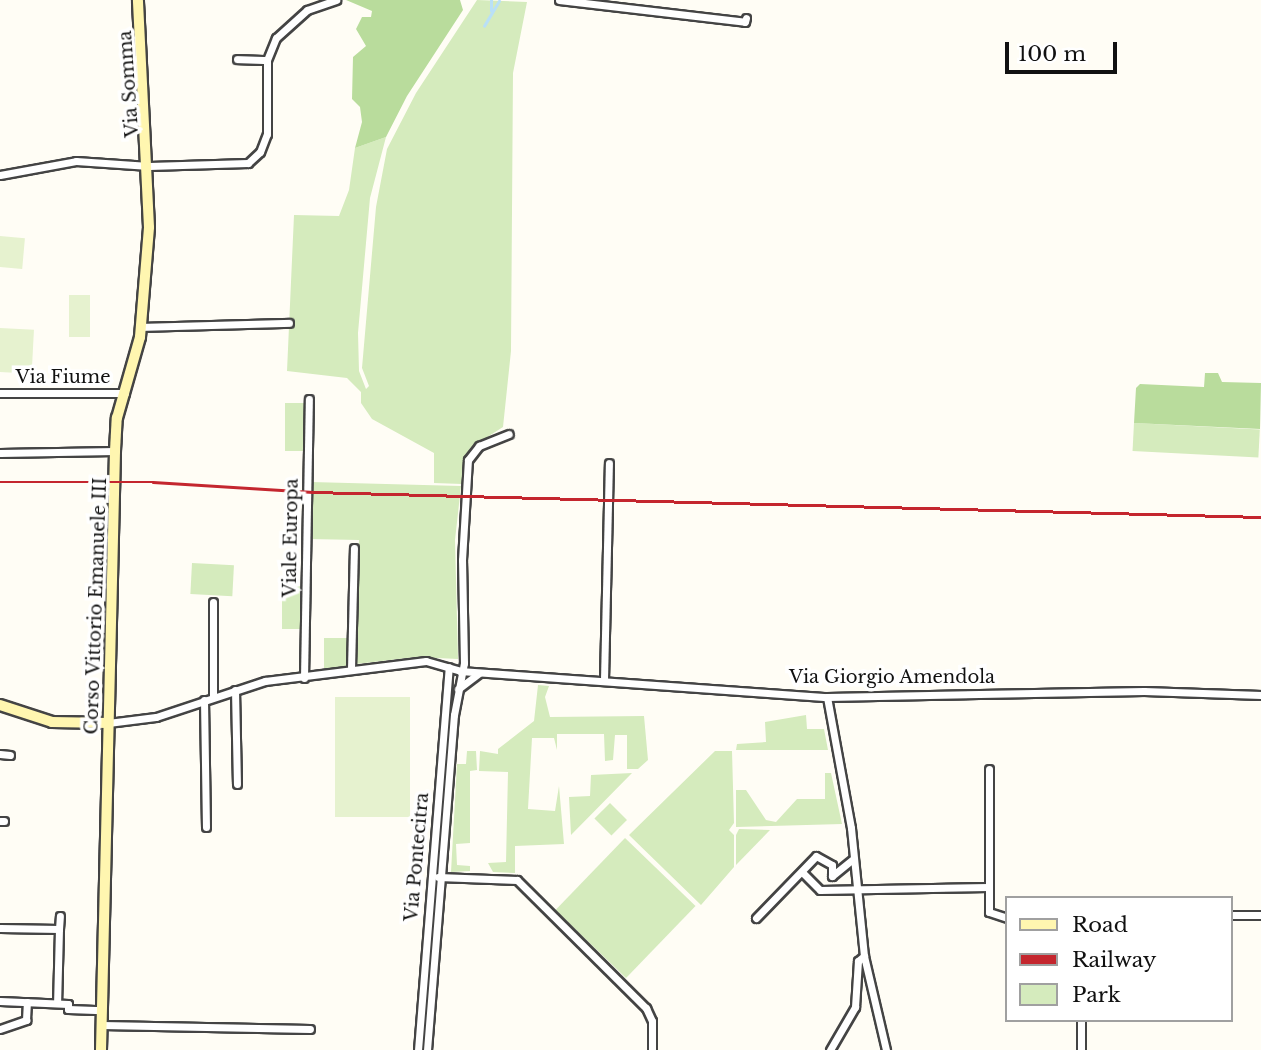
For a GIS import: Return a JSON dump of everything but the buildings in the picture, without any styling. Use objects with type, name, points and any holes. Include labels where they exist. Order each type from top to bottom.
[{"type":"street","name":"Via Somma","points":[[138,0],[149,166]]},
{"type":"street","points":[[0,175],[76,161],[149,166],[234,166],[248,163],[260,152],[267,134],[267,60],[276,38],[307,10],[336,0]]},
{"type":"street","points":[[559,0],[745,22],[746,18]]},
{"type":"street","points":[[237,59],[267,60]]},
{"type":"street","name":"Corso Vittorio Emanuele III","points":[[101,1050],[117,418],[142,327],[149,166]]},
{"type":"street","points":[[142,327],[289,323]]},
{"type":"street","name":"Via Fiume","points":[[0,393],[125,393]]},
{"type":"street","name":"Viale Europa","points":[[304,678],[309,399]]},
{"type":"street","name":"Via Pontecitra","points":[[427,1050],[457,689],[464,663],[462,560],[468,460],[479,446],[509,434]]},
{"type":"street","points":[[0,453],[116,451]]},
{"type":"street","points":[[604,680],[609,463]]},
{"type":"street","points":[[351,669],[354,548]]},
{"type":"street","points":[[213,602],[214,696]]},
{"type":"street","name":"Via Giorgio Amendola","points":[[108,723],[156,718],[235,690],[351,669],[426,661],[460,671],[827,697],[1144,691],[1261,695]]},
{"type":"street","name":"Via Pontecitra","points":[[418,1050],[449,667]]},
{"type":"street","points":[[457,689],[481,672]]},
{"type":"street","points":[[235,690],[237,784]]},
{"type":"street","points":[[827,697],[864,956],[886,1050]]},
{"type":"street","points":[[204,700],[206,827]]},
{"type":"street","points":[[0,705],[52,722],[108,723]]},
{"type":"street","points":[[0,754],[10,755]]},
{"type":"street","points":[[989,769],[989,912],[1006,918]]},
{"type":"street","points":[[756,918],[816,856],[832,864],[832,876],[852,860]]},
{"type":"street","points":[[802,872],[820,890],[988,887]]},
{"type":"street","points":[[431,877],[517,880],[646,1008],[652,1021],[652,1050]]},
{"type":"street","points":[[1233,915],[1261,915]]},
{"type":"street","points":[[57,1003],[60,916]]},
{"type":"street","points":[[0,928],[59,929]]},
{"type":"street","points":[[830,1050],[855,1007],[858,961],[864,956]]},
{"type":"street","points":[[0,1001],[57,1003],[68,1004],[68,1009],[102,1010]]},
{"type":"street","points":[[0,1028],[26,1020],[27,1002]]},
{"type":"street","points":[[1081,1022],[1081,1050]]},
{"type":"street","points":[[102,1025],[310,1029]]},
{"type":"green space","points":[[346,0],[460,0],[463,10],[407,96],[386,137],[355,148],[362,122],[360,107],[352,99],[353,57],[366,46],[356,29],[362,17],[371,17],[372,11]]},
{"type":"green space","points":[[477,0],[527,2],[513,73],[511,351],[503,427],[470,448],[462,484],[434,483],[434,453],[372,419],[361,403],[361,392],[347,378],[287,371],[294,215],[339,216],[349,190],[355,148],[386,137],[370,198],[358,333],[359,371],[366,389],[369,386],[362,368],[376,207],[387,149],[416,93]]},
{"type":"green space","points":[[0,236],[25,238],[22,269],[0,267]]},
{"type":"green space","points":[[69,295],[90,295],[90,337],[69,337]]},
{"type":"green space","points":[[0,328],[34,330],[32,374],[0,372]]},
{"type":"green space","points":[[1205,373],[1218,373],[1222,382],[1261,383],[1260,429],[1134,423],[1136,388],[1140,384],[1204,387]]},
{"type":"green space","points":[[285,403],[304,403],[304,451],[285,451]]},
{"type":"green space","points":[[1134,423],[1260,430],[1258,458],[1133,451]]},
{"type":"green space","points":[[311,482],[461,486],[455,540],[458,659],[416,657],[356,664],[359,540],[309,539]]},
{"type":"green space","points":[[192,563],[234,565],[232,596],[190,594]]},
{"type":"green space","points":[[282,586],[300,586],[300,629],[282,629]]},
{"type":"green space","points":[[324,638],[348,638],[348,668],[324,668]]},
{"type":"green space","points":[[538,685],[549,686],[545,697],[550,717],[644,716],[648,760],[638,769],[627,769],[627,735],[615,735],[613,760],[605,761],[604,734],[557,734],[557,750],[554,738],[532,738],[528,809],[555,811],[559,786],[564,844],[515,846],[515,873],[493,872],[488,863],[506,862],[508,772],[479,771],[480,751],[498,754],[498,749],[534,721]]},
{"type":"green space","points":[[335,697],[410,697],[410,817],[335,817]]},
{"type":"green space","points":[[806,715],[807,729],[824,729],[828,750],[736,750],[737,744],[766,742],[765,722]]},
{"type":"green space","points":[[467,751],[476,751],[477,770],[470,771],[470,843],[456,844],[457,865],[470,866],[470,871],[451,872],[457,764],[466,764]]},
{"type":"green space","points":[[715,751],[732,751],[734,823],[729,830],[734,835],[734,867],[701,905],[629,835]]},
{"type":"green space","points":[[632,773],[571,835],[569,797],[590,796],[591,775]]},
{"type":"green space","points":[[825,773],[831,773],[842,824],[736,827],[736,790],[746,790],[766,820],[776,822],[797,799],[825,799]]},
{"type":"green space","points":[[610,803],[627,820],[611,836],[594,819]]},
{"type":"green space","points":[[739,829],[770,830],[736,865],[736,835]]},
{"type":"green space","points":[[625,838],[695,906],[626,978],[556,910]]},
{"type":"waterway","points":[[491,0],[491,11]]},
{"type":"waterway","points":[[484,26],[499,1]]},
{"type":"railway","points":[[0,482],[153,482],[313,492],[1261,517]]}]
